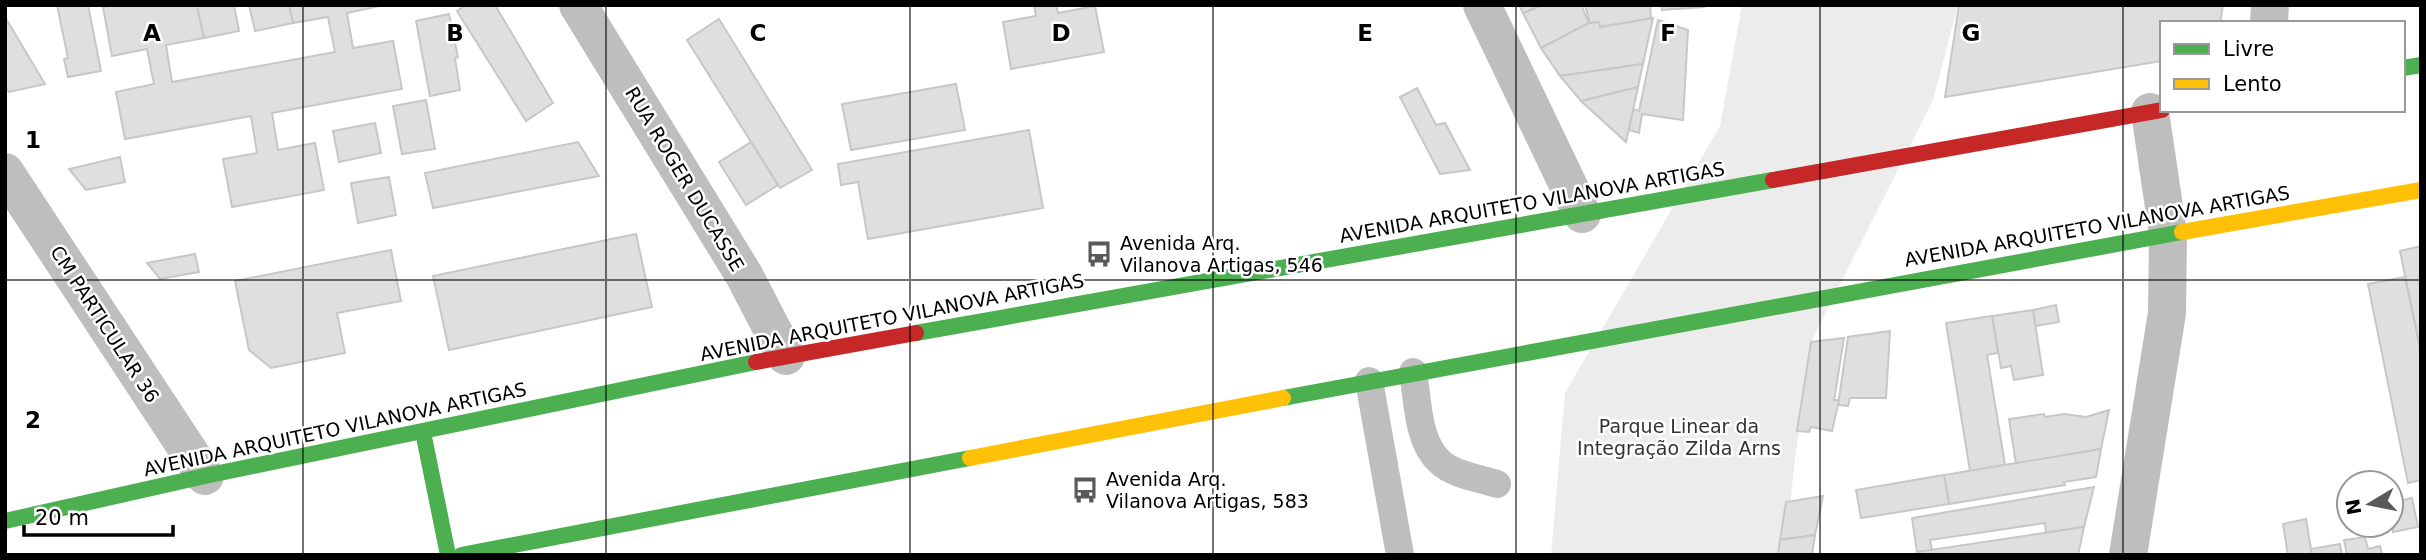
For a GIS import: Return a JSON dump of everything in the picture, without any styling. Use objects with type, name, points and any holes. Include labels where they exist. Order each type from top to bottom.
[{"type":"main road","name":"AVENIDA ARQUITETO VILANOVA ARTIGAS","points":[[5,521],[205,476],[786,356],[2156,111]]},
{"type":"main road","name":"AVENIDA ARQUITETO VILANOVA ARTIGAS","points":[[461,555],[1413,372],[2421,190]]},
{"type":"main road","points":[[423,432],[448,555]]},
{"type":"street","name":"RUA ROGER DUCASSE","points":[[578,5],[744,275],[786,356]]},
{"type":"street","points":[[1482,5],[1581,214]]},
{"type":"street","points":[[2128,555],[2167,313],[2168,234],[2156,111]]},
{"type":"street","name":"CM PARTICULAR 36","points":[[5,172],[205,476]]},
{"type":"lane","points":[[1413,372],[1425,444],[1440,463],[1458,472],[1497,484]]},
{"type":"lane","points":[[1369,381],[1400,555]]},
{"type":"green space","name":"Parque Linear da Integração Zilda Arns","points":[[1742,5],[1958,5],[1933,100],[1811,342],[1785,555],[1551,555],[1565,393],[1720,126]]},
{"type":"building","points":[[57,5],[88,5],[101,71],[68,77],[64,59],[68,58]]},
{"type":"building","points":[[197,5],[204,38],[166,45],[172,82],[335,52],[328,17],[293,23],[289,5],[384,5],[347,13],[353,48],[393,41],[402,89],[272,113],[278,150],[315,143],[324,190],[232,207],[223,159],[257,153],[251,116],[125,139],[116,92],[154,84],[147,49],[112,56],[103,7]]},
{"type":"building","points":[[234,5],[239,31],[204,38],[197,6]]},
{"type":"building","points":[[249,5],[289,5],[293,23],[255,31]]},
{"type":"building","points":[[466,5],[495,5],[553,103],[526,121],[457,11]]},
{"type":"building","points":[[1034,5],[1056,5],[1058,13],[1095,6],[1104,52],[1011,69],[1003,22],[1036,16]]},
{"type":"building","points":[[1519,5],[1543,5],[1523,13]]},
{"type":"building","points":[[1543,5],[1581,5],[1589,23],[1541,48],[1523,13]]},
{"type":"building","points":[[1585,5],[1650,5],[1651,19],[1600,27],[1599,22],[1590,23]]},
{"type":"building","points":[[1662,5],[1704,5],[1704,7],[1662,10]]},
{"type":"building","points":[[1959,5],[2223,5],[2220,21],[2160,21],[2160,61],[1945,97]]},
{"type":"building","points":[[449,14],[458,57],[455,58],[460,90],[430,96],[416,21]]},
{"type":"building","points":[[5,17],[45,84],[9,92],[5,87]]},
{"type":"building","points":[[1653,18],[1643,64],[1560,76],[1541,48],[1589,23],[1599,22],[1600,27]]},
{"type":"building","points":[[719,19],[812,170],[780,188],[687,40]]},
{"type":"building","points":[[1658,20],[1688,30],[1683,120],[1642,114],[1639,133],[1629,130],[1633,109],[1639,111]]},
{"type":"building","points":[[1643,64],[1638,87],[1581,101],[1560,76]]},
{"type":"building","points":[[956,84],[965,130],[851,150],[842,104]]},
{"type":"building","points":[[1638,87],[1626,142],[1581,101]]},
{"type":"building","points":[[1417,88],[1436,125],[1445,123],[1470,170],[1440,174],[1400,97]]},
{"type":"building","points":[[426,100],[435,149],[402,154],[393,106]]},
{"type":"building","points":[[375,123],[381,153],[339,162],[333,131]]},
{"type":"building","points":[[1029,130],[1043,208],[868,239],[858,182],[841,185],[838,164]]},
{"type":"building","points":[[578,142],[599,176],[433,208],[425,173]]},
{"type":"building","points":[[751,142],[778,185],[746,205],[719,162]]},
{"type":"building","points":[[120,157],[125,182],[86,190],[69,169]]},
{"type":"building","points":[[389,177],[396,215],[358,223],[351,183]]},
{"type":"building","points":[[636,234],[652,307],[449,350],[433,276]]},
{"type":"building","points":[[2421,246],[2421,353],[2400,251]]},
{"type":"building","points":[[391,250],[401,301],[337,313],[345,353],[271,368],[249,350],[235,281]]},
{"type":"building","points":[[195,254],[199,272],[160,279],[147,263]]},
{"type":"building","points":[[2405,277],[2421,353],[2421,480],[2408,483],[2368,284]]},
{"type":"building","points":[[2056,305],[2059,322],[2035,326],[2033,310]]},
{"type":"building","points":[[2033,310],[2043,375],[2014,380],[2011,366],[2001,368],[1992,316]]},
{"type":"building","points":[[1992,316],[1998,353],[1987,355],[2005,465],[1970,471],[1946,323]]},
{"type":"building","points":[[1890,331],[1886,398],[1850,398],[1848,406],[1838,405],[1848,337]]},
{"type":"building","points":[[1844,338],[1834,400],[1839,400],[1832,431],[1811,427],[1809,432],[1797,431],[1811,342]]},
{"type":"building","points":[[2109,410],[2101,449],[2016,464],[2009,419],[2044,414],[2045,417],[2064,414],[2086,417]]},
{"type":"building","points":[[2101,449],[2096,477],[2064,482],[2065,485],[1949,504],[1944,475]]},
{"type":"building","points":[[1944,475],[1949,504],[1861,518],[1856,490]]},
{"type":"building","points":[[2094,487],[2084,527],[2046,533],[2045,523],[1930,540],[1932,550],[1917,552],[1912,518]]},
{"type":"building","points":[[1823,496],[1815,535],[1780,540],[1786,502]]},
{"type":"building","points":[[2412,498],[2418,527],[2405,530],[2405,500]]},
{"type":"building","points":[[2306,519],[2312,555],[2288,555],[2283,524]]},
{"type":"building","points":[[2084,527],[2078,555],[1918,555],[1917,552]]},
{"type":"building","points":[[1815,535],[1812,555],[1778,555],[1780,540]]},
{"type":"building","points":[[2366,539],[2368,549],[2380,546],[2382,555],[2347,555],[2344,540]]},
{"type":"building","points":[[2340,544],[2342,555],[2312,555],[2311,549]]},
{"type":"traffic: fast","points":[[2405,68],[2421,65]]},
{"type":"traffic: fast","points":[[916,333],[1773,180]]},
{"type":"traffic: fast","points":[[1283,398],[2182,232]]},
{"type":"traffic: fast","points":[[5,521],[205,476],[756,362]]},
{"type":"traffic: fast","points":[[423,432],[448,555]]},
{"type":"traffic: fast","points":[[461,555],[970,458]]},
{"type":"traffic: slow","points":[[2182,232],[2421,190]]},
{"type":"traffic: slow","points":[[970,458],[1283,398]]},
{"type":"traffic: jam","points":[[1773,180],[2160,110]]},
{"type":"traffic: jam","points":[[756,362],[916,333]]},
{"type":"place","name":"Avenida Arq. Vilanova Artigas, 546","points":[[1099,254]]},
{"type":"place","name":"Avenida Arq. Vilanova Artigas, 583","points":[[1085,490]]}]
